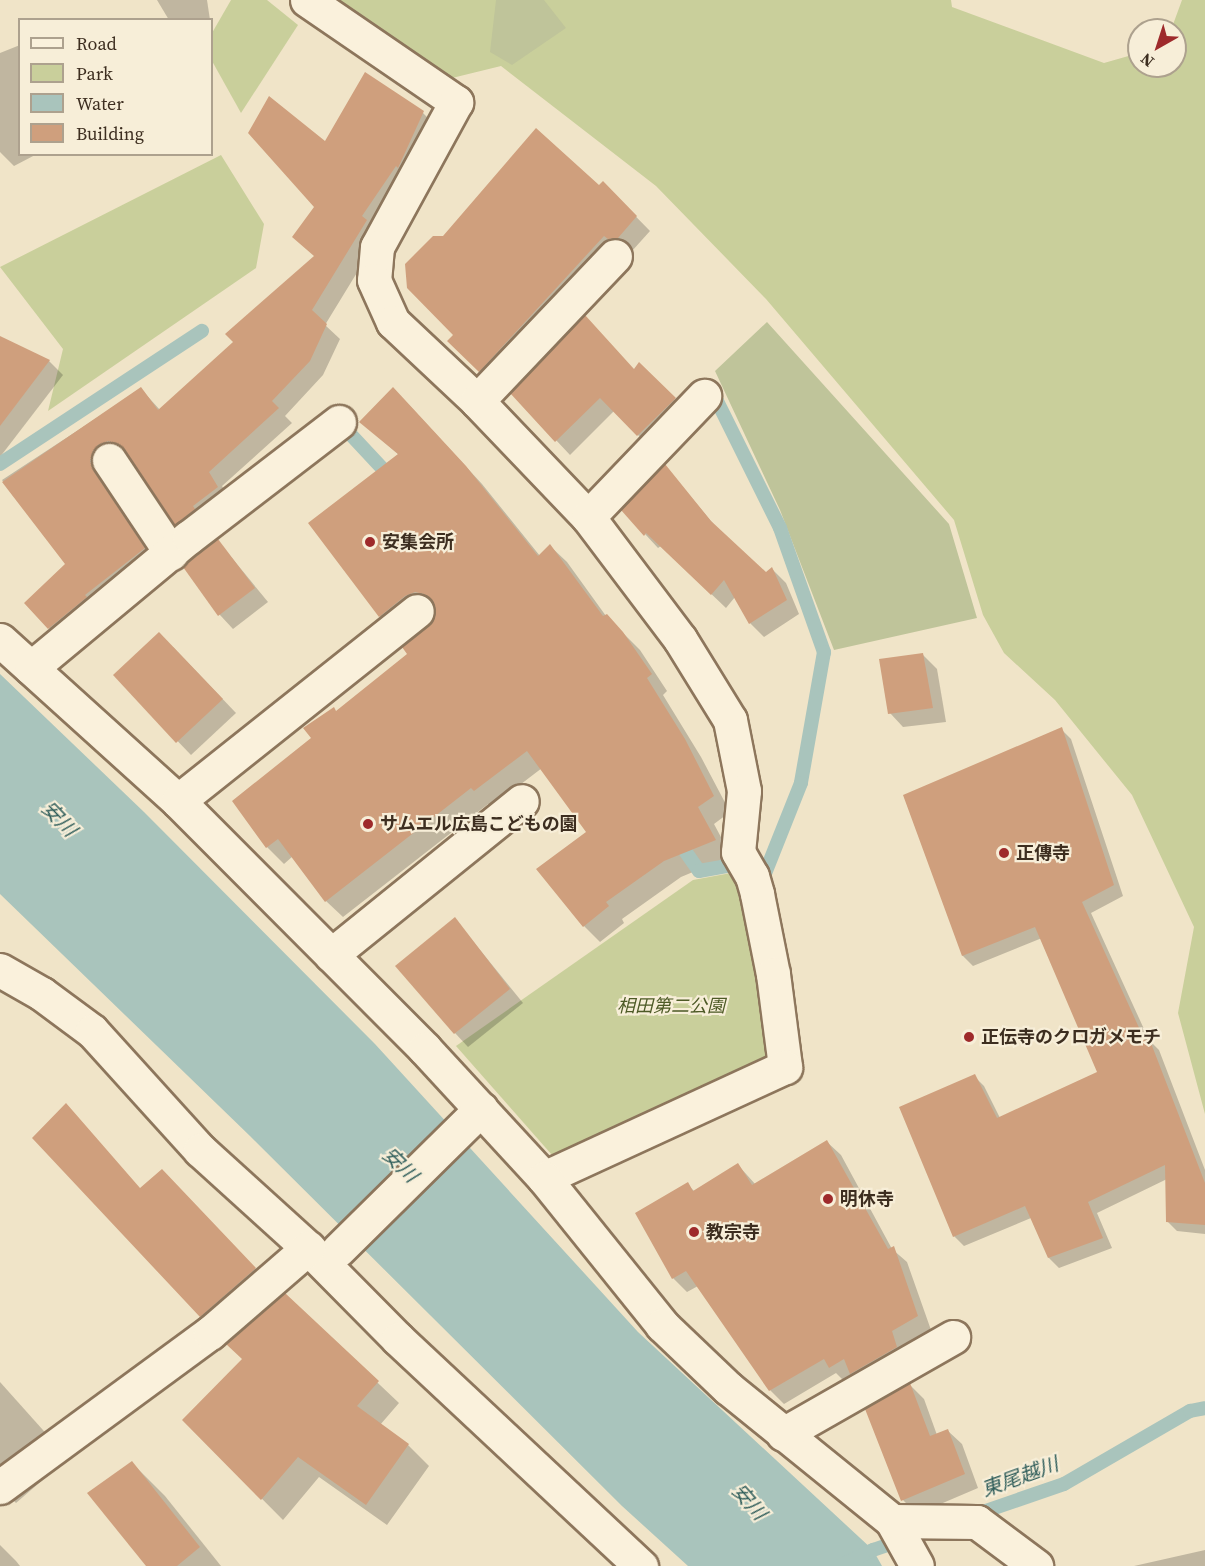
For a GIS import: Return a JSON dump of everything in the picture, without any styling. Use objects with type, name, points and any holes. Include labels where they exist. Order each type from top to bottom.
[{"type":"street","points":[[306,0],[456,102],[377,247],[374,280],[393,322],[477,401],[588,517],[680,639],[730,720],[744,791],[738,852],[752,876],[757,894],[773,974],[785,1067],[544,1178]]},
{"type":"street","points":[[477,401],[615,256]]},
{"type":"street","points":[[588,517],[704,396]]},
{"type":"street","points":[[31,668],[171,553],[339,422]]},
{"type":"street","points":[[109,460],[171,553]]},
{"type":"street","points":[[178,801],[417,611]]},
{"type":"street","points":[[0,640],[178,801],[482,1109],[544,1178],[662,1325],[728,1388],[892,1521],[917,1566]]},
{"type":"street","points":[[331,955],[522,801]]},
{"type":"street","points":[[0,970],[42,994],[92,1031],[200,1150],[269,1187],[323,1249],[372,1296],[398,1339],[641,1566]]},
{"type":"street","points":[[0,1487],[323,1249],[482,1109]]},
{"type":"street","points":[[783,1434],[953,1336]]},
{"type":"street","points":[[892,1521],[977,1522],[1036,1566]]},
{"type":"green space","points":[[231,0],[267,0],[298,25],[241,113],[213,63],[213,31]]},
{"type":"green space","points":[[330,0],[951,0],[952,7],[1104,63],[1127,56],[1127,78],[1187,78],[1187,18],[1175,18],[1182,0],[1205,0],[1205,1114],[1178,1013],[1194,927],[1132,795],[1055,700],[1004,653],[983,615],[954,520],[766,299],[656,186],[501,66],[448,79]]},
{"type":"green space","points":[[496,0],[544,0],[566,28],[512,65],[490,52]]},
{"type":"green space","points":[[221,155],[264,224],[256,268],[48,411],[63,349],[0,267]]},
{"type":"green space","points":[[767,322],[949,524],[977,618],[834,650],[780,510],[715,371]]},
{"type":"green space","name":"相田第二公園","points":[[731,873],[746,896],[773,1061],[552,1155],[456,1046],[693,880]]},
{"type":"water","name":"安川","points":[[0,674],[144,812],[375,1044],[638,1332],[873,1550],[882,1566],[688,1566],[622,1506],[250,1136],[0,894]]},
{"type":"building","points":[[365,72],[424,111],[398,168],[396,166],[362,216],[367,220],[312,310],[327,324],[310,361],[272,401],[279,408],[209,472],[218,487],[193,506],[195,509],[175,525],[124,449],[108,441],[98,445],[90,461],[93,470],[145,548],[85,595],[87,597],[48,629],[24,603],[65,564],[2,482],[141,387],[158,410],[233,342],[225,334],[314,256],[292,237],[314,207],[248,133],[269,96],[325,141]]},
{"type":"building","points":[[536,128],[599,185],[603,181],[637,216],[618,238],[608,239],[604,236],[479,372],[447,341],[453,335],[407,288],[405,264],[433,236],[443,236]]},
{"type":"building","points":[[585,315],[634,369],[639,362],[676,398],[637,436],[600,398],[555,442],[510,393]]},
{"type":"building","points":[[0,336],[50,360],[0,426]]},
{"type":"building","points":[[393,387],[466,466],[538,556],[550,544],[603,616],[607,614],[623,632],[652,674],[647,678],[685,739],[714,796],[698,807],[716,840],[664,861],[606,902],[609,906],[583,927],[536,869],[586,832],[527,751],[474,791],[471,788],[325,902],[278,839],[266,848],[232,801],[311,738],[303,728],[334,707],[336,711],[407,654],[402,647],[429,626],[435,617],[432,600],[424,594],[415,592],[405,596],[379,617],[308,523],[398,454],[359,422]]},
{"type":"building","points":[[665,464],[711,521],[766,572],[772,567],[787,600],[749,624],[724,580],[711,595],[646,533],[644,536],[621,510]]},
{"type":"building","points":[[218,539],[255,588],[218,616],[183,567]]},
{"type":"building","points":[[159,632],[223,699],[176,743],[113,675]]},
{"type":"building","points":[[923,653],[933,708],[888,714],[879,659]]},
{"type":"building","points":[[1062,727],[1114,885],[1082,902],[1145,1041],[1149,1038],[1205,1183],[1205,1225],[1166,1222],[1165,1165],[1088,1202],[1103,1238],[1048,1258],[1025,1206],[953,1237],[899,1107],[975,1074],[997,1118],[1097,1072],[1035,927],[962,956],[903,795]]},
{"type":"building","points":[[455,917],[510,989],[454,1034],[395,966]]},
{"type":"building","points":[[66,1103],[140,1188],[162,1169],[256,1268],[200,1317],[32,1138]]},
{"type":"building","points":[[827,1140],[888,1249],[894,1246],[918,1316],[892,1331],[897,1347],[850,1374],[844,1359],[829,1368],[824,1359],[769,1391],[686,1271],[672,1279],[635,1213],[688,1182],[693,1191],[738,1163],[752,1185]]},
{"type":"building","points":[[285,1293],[379,1381],[357,1406],[409,1444],[366,1505],[298,1457],[261,1500],[182,1420],[242,1359],[226,1344]]},
{"type":"building","points":[[910,1383],[930,1436],[948,1429],[965,1474],[901,1501],[865,1409]]},
{"type":"building","points":[[132,1461],[200,1547],[177,1566],[146,1566],[87,1493]]},
{"type":"waterway","points":[[0,464],[202,331]]},
{"type":"waterway","points":[[717,401],[780,528],[824,652],[801,783],[760,886]]},
{"type":"waterway","points":[[339,422],[393,480]]},
{"type":"waterway","points":[[676,838],[699,871],[737,864],[741,870]]},
{"type":"waterway","name":"東尾越川","points":[[971,1516],[1064,1484],[1190,1411],[1205,1408]]},
{"type":"waterway","name":"東尾越川","points":[[840,1566],[873,1550],[902,1540]]},
{"type":"place","name":"安集会所","points":[[370,542]]},
{"type":"place","name":"サムエル広島こどもの園","points":[[368,824]]},
{"type":"place","name":"正傳寺","points":[[1004,853]]},
{"type":"place","name":"正伝寺のクロガメモチ","points":[[969,1037]]},
{"type":"place","name":"明休寺","points":[[828,1199]]},
{"type":"place","name":"教宗寺","points":[[694,1232]]}]
